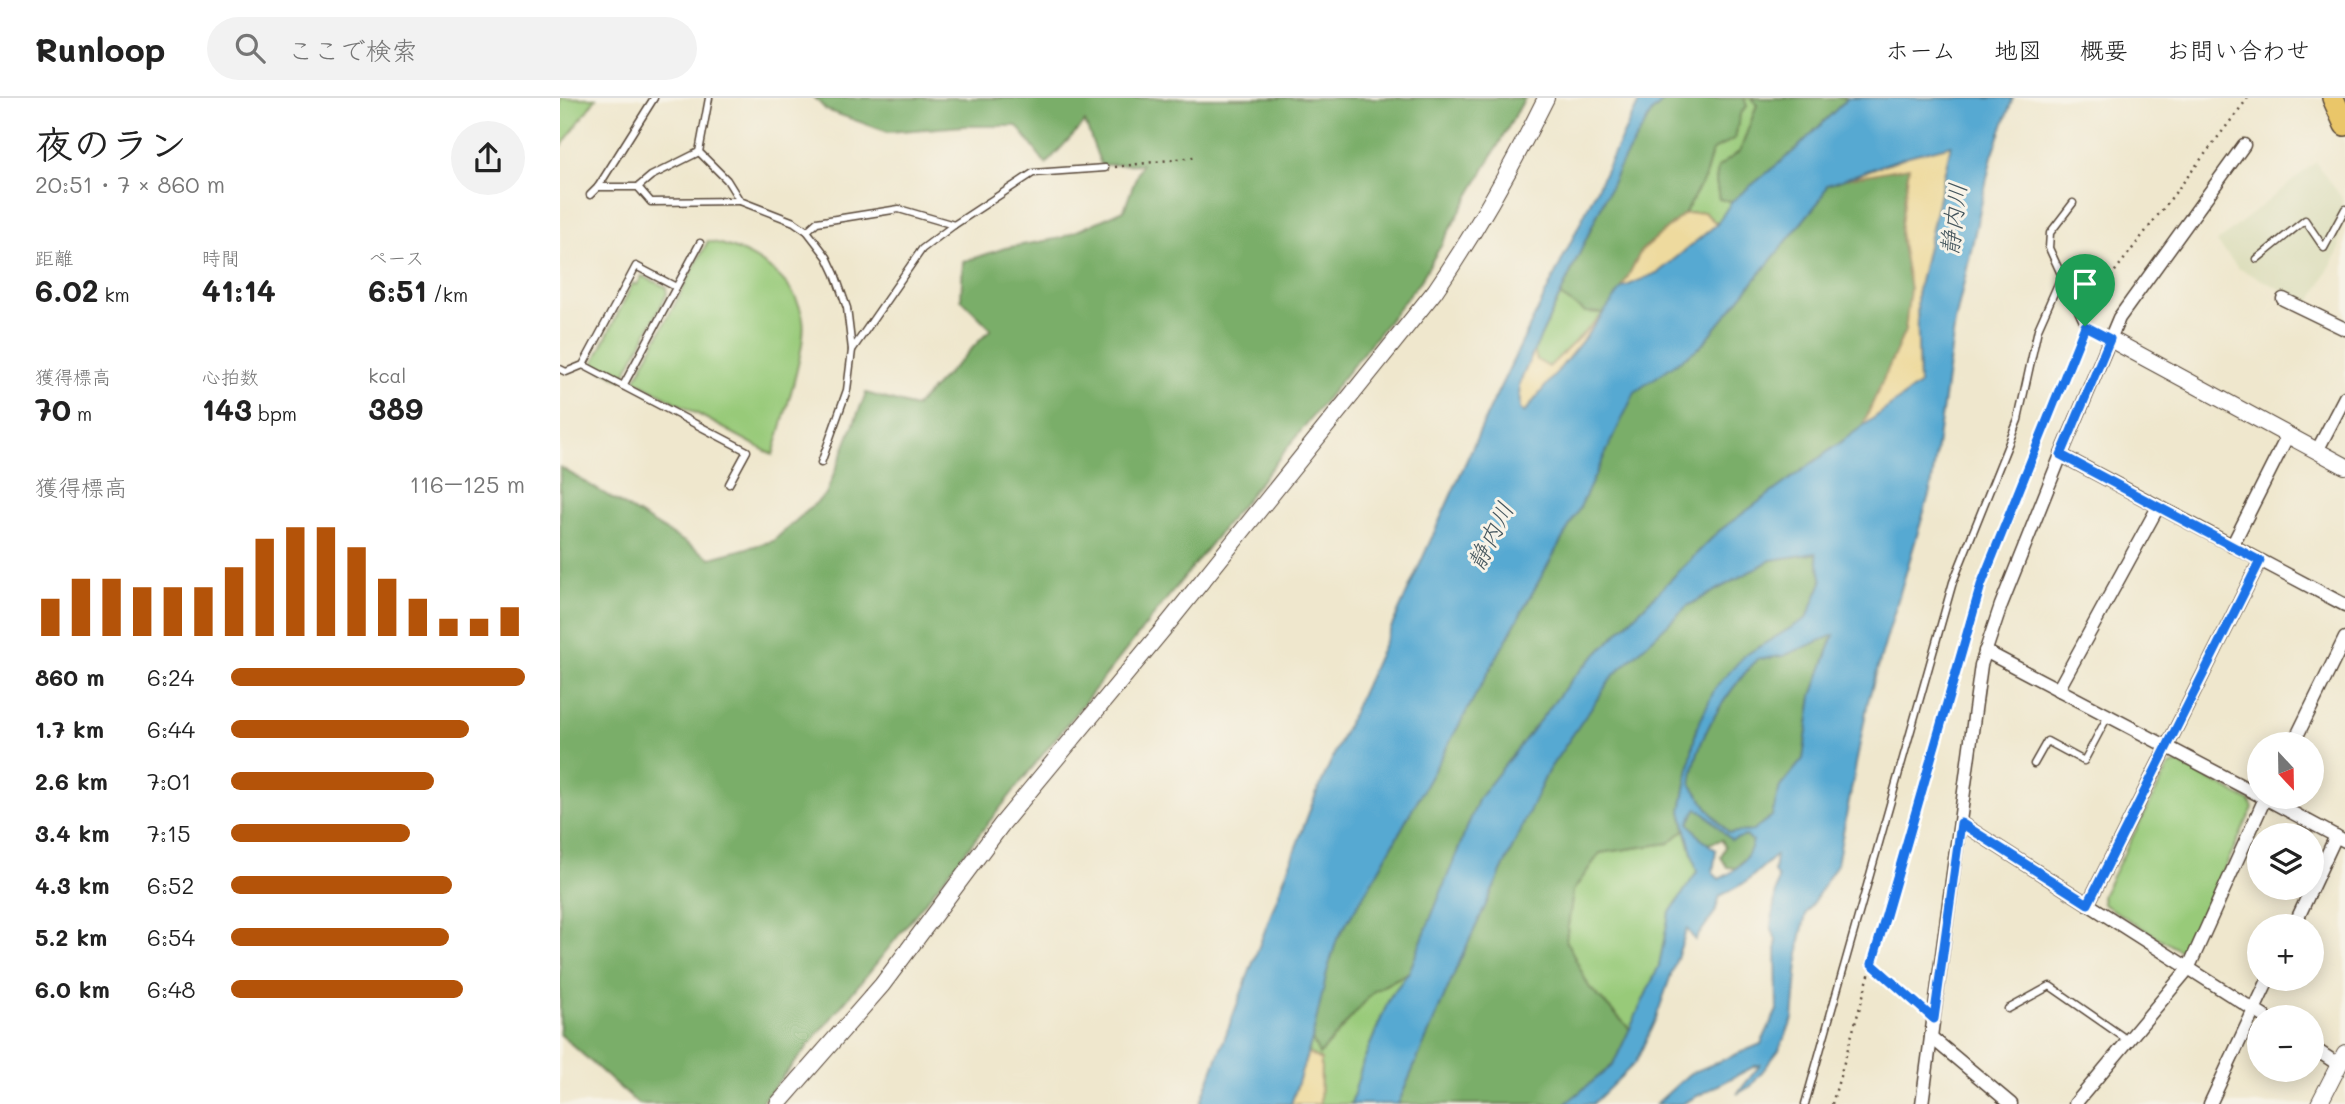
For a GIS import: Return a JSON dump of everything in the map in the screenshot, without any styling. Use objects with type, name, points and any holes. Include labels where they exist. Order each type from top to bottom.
[{"type":"highway","points":[[2333,98],[2345,125]]},
{"type":"street","points":[[778,1104],[881,985],[1002,824],[1170,621],[1435,291],[1480,223],[1546,98]]},
{"type":"street","points":[[1922,1104],[1985,651],[2061,455],[2119,318],[2244,145]]},
{"type":"street","points":[[2283,299],[2345,328]]},
{"type":"street","points":[[2110,339],[2345,466]]},
{"type":"street","points":[[2317,451],[2345,397]]},
{"type":"street","points":[[2232,546],[2288,435]]},
{"type":"street","points":[[2061,455],[2345,606]]},
{"type":"street","points":[[2058,690],[2158,507]]},
{"type":"street","points":[[2088,904],[2100,872],[2260,561]]},
{"type":"street","points":[[2298,732],[2345,638]]},
{"type":"street","points":[[1985,651],[2247,789]]},
{"type":"street","points":[[2076,1104],[2188,969],[2258,809]]},
{"type":"street","points":[[2286,809],[2341,838],[2300,914]]},
{"type":"street","points":[[1961,823],[2247,1005]]},
{"type":"street","points":[[1931,1037],[2011,1104]]},
{"type":"street","points":[[2210,1104],[2247,1037]]},
{"type":"street","points":[[2319,1104],[2343,1062],[2324,1053]]},
{"type":"lane","points":[[590,195],[598,187],[654,98]]},
{"type":"lane","points":[[699,152],[709,98]]},
{"type":"lane","points":[[598,187],[638,187],[651,176],[699,152]]},
{"type":"lane","points":[[699,152],[727,180],[740,201]]},
{"type":"lane","points":[[852,350],[922,249],[954,225],[1033,173],[1105,168]]},
{"type":"lane","points":[[638,187],[651,202],[740,201],[794,222],[807,231],[827,257],[847,308],[852,350],[847,390],[821,463]]},
{"type":"lane","points":[[2073,203],[2050,233],[2049,248],[2085,326],[2110,339]]},
{"type":"lane","points":[[807,231],[817,222],[899,209],[954,225]]},
{"type":"lane","points":[[2257,259],[2305,220],[2324,248],[2345,209]]},
{"type":"lane","points":[[623,386],[700,243]]},
{"type":"lane","points":[[560,369],[566,372],[583,365],[636,266],[676,287]]},
{"type":"lane","points":[[1805,1104],[1953,582],[2018,420],[2038,328],[2061,277]]},
{"type":"lane","points":[[583,365],[747,451],[729,484]]},
{"type":"lane","points":[[2034,764],[2047,741],[2084,761],[2108,716]]},
{"type":"lane","points":[[2008,1009],[2050,986],[2129,1041]]},
{"type":"path","points":[[1832,1104],[1981,585],[2085,326],[2109,279],[2248,98]]},
{"type":"path","points":[[1105,168],[1194,157]]},
{"type":"path","points":[[1872,964],[1934,1019]]},
{"type":"shaded area","points":[[2316,162],[2342,198],[2339,250],[2310,304],[2238,268],[2217,242]]},
{"type":"green space","points":[[560,98],[596,98],[560,148]]},
{"type":"green space","points":[[815,98],[1525,98],[1421,280],[871,970],[760,1104],[638,1104],[560,1034],[560,467],[711,558],[773,541],[826,494],[866,393],[915,407],[991,329],[961,299],[963,262],[1005,248],[1061,238],[1124,210],[1141,164],[1101,165],[1085,122],[1046,164],[1017,126],[964,126],[888,132],[826,110]]},
{"type":"green space","points":[[1667,98],[1744,98],[1747,106],[1740,115],[1735,138],[1712,151],[1705,177],[1684,214],[1641,251],[1622,288],[1604,313],[1585,312],[1560,296],[1620,166],[1652,112]]},
{"type":"green space","points":[[1744,98],[1751,98],[1757,104],[1740,152],[1718,168],[1716,181],[1719,199],[1732,201],[1717,224],[1704,212],[1684,214],[1705,177],[1712,151],[1735,138],[1740,115],[1747,106]]},
{"type":"green space","points":[[1751,98],[1848,98],[1794,151],[1732,201],[1719,199],[1716,181],[1718,167],[1740,151],[1757,105]]},
{"type":"green space","points":[[1909,166],[1900,232],[1910,289],[1905,331],[1862,427],[1719,531],[1573,678],[1479,798],[1409,972],[1374,991],[1319,1055],[1312,1039],[1337,939],[1377,873],[1581,505],[1635,391],[1701,346],[1820,200],[1827,185]]},
{"type":"green space","points":[[708,241],[739,250],[768,266],[790,289],[803,319],[802,347],[773,455],[635,380]]},
{"type":"green space","points":[[642,276],[666,287],[667,294],[622,380],[595,367],[594,362],[633,283],[637,285]]},
{"type":"green space","points":[[1560,296],[1585,312],[1604,313],[1549,367],[1537,360],[1534,351]]},
{"type":"green space","points":[[1817,553],[1822,582],[1807,618],[1744,656],[1696,730],[1681,811],[1685,829],[1669,843],[1600,853],[1573,891],[1566,940],[1589,987],[1630,1029],[1613,1065],[1565,1104],[1398,1104],[1457,967],[1548,771],[1613,675],[1687,606],[1771,560]]},
{"type":"green space","points":[[1834,634],[1812,696],[1803,759],[1780,787],[1772,816],[1752,831],[1729,833],[1691,784],[1699,749],[1714,717],[1757,659],[1783,656]]},
{"type":"green space","points":[[2178,763],[2247,799],[2247,809],[2253,809],[2187,948],[2179,950],[2103,904],[2102,896],[2169,766]]},
{"type":"green space","points":[[1696,809],[1704,812],[1731,839],[1746,836],[1753,841],[1751,851],[1736,868],[1727,867],[1721,857],[1725,847],[1722,840],[1707,844],[1689,823]]},
{"type":"green space","points":[[1685,829],[1697,872],[1669,914],[1659,966],[1630,1029],[1589,987],[1566,940],[1573,891],[1600,853],[1669,843]]},
{"type":"green space","points":[[1409,972],[1390,997],[1363,1062],[1351,1104],[1320,1104],[1321,1060],[1308,1053],[1312,1039],[1320,1054],[1374,991]]},
{"type":"sand","points":[[1951,145],[1917,295],[1919,385],[1862,427],[1905,331],[1910,289],[1900,232],[1909,167],[1845,179],[1908,156]]},
{"type":"sand","points":[[1704,212],[1717,224],[1659,272],[1622,288],[1641,251],[1684,214]]},
{"type":"sand","points":[[1604,313],[1524,413],[1520,409],[1519,385],[1534,351],[1537,360],[1549,367]]},
{"type":"sand","points":[[1308,1053],[1321,1060],[1320,1104],[1291,1104]]},
{"type":"water","name":"静内川","points":[[1641,98],[1667,98],[1652,112],[1620,166],[1525,370],[1519,385],[1520,409],[1524,413],[1622,288],[1659,272],[1717,224],[1732,201],[1794,151],[1848,98],[2013,98],[1992,156],[1955,322],[1931,488],[1868,701],[1837,864],[1806,914],[1800,940],[1793,1019],[1779,1050],[1751,1086],[1737,1094],[1760,1065],[1682,1104],[1656,1104],[1689,1074],[1761,1044],[1777,1010],[1776,940],[1771,926],[1778,878],[1774,872],[1776,855],[1746,882],[1720,896],[1715,912],[1695,940],[1687,929],[1656,1018],[1636,1062],[1593,1104],[1565,1104],[1613,1065],[1659,966],[1669,914],[1697,872],[1681,811],[1696,730],[1715,688],[1744,656],[1807,618],[1822,582],[1816,553],[1771,560],[1687,606],[1613,676],[1548,771],[1457,967],[1398,1104],[1351,1104],[1363,1062],[1390,997],[1409,972],[1479,798],[1573,678],[1719,531],[1919,385],[1917,295],[1951,145],[1908,156],[1827,185],[1820,200],[1701,346],[1635,392],[1581,505],[1377,873],[1337,939],[1312,1039],[1291,1104],[1200,1104],[1314,799],[1492,404]],"holes":[[[1834,635],[1812,696],[1803,759],[1780,787],[1772,816],[1752,831],[1729,833],[1691,784],[1699,749],[1714,717],[1757,659],[1783,656]],[[1696,809],[1704,812],[1731,840],[1746,836],[1753,841],[1740,864],[1719,879],[1713,873],[1716,850],[1700,838],[1689,823]]]},
{"type":"route","points":[[2085,326],[2110,339],[2061,455],[2260,561],[2088,904],[1961,823],[1934,1019],[1872,964],[1981,585],[2085,326]]}]
